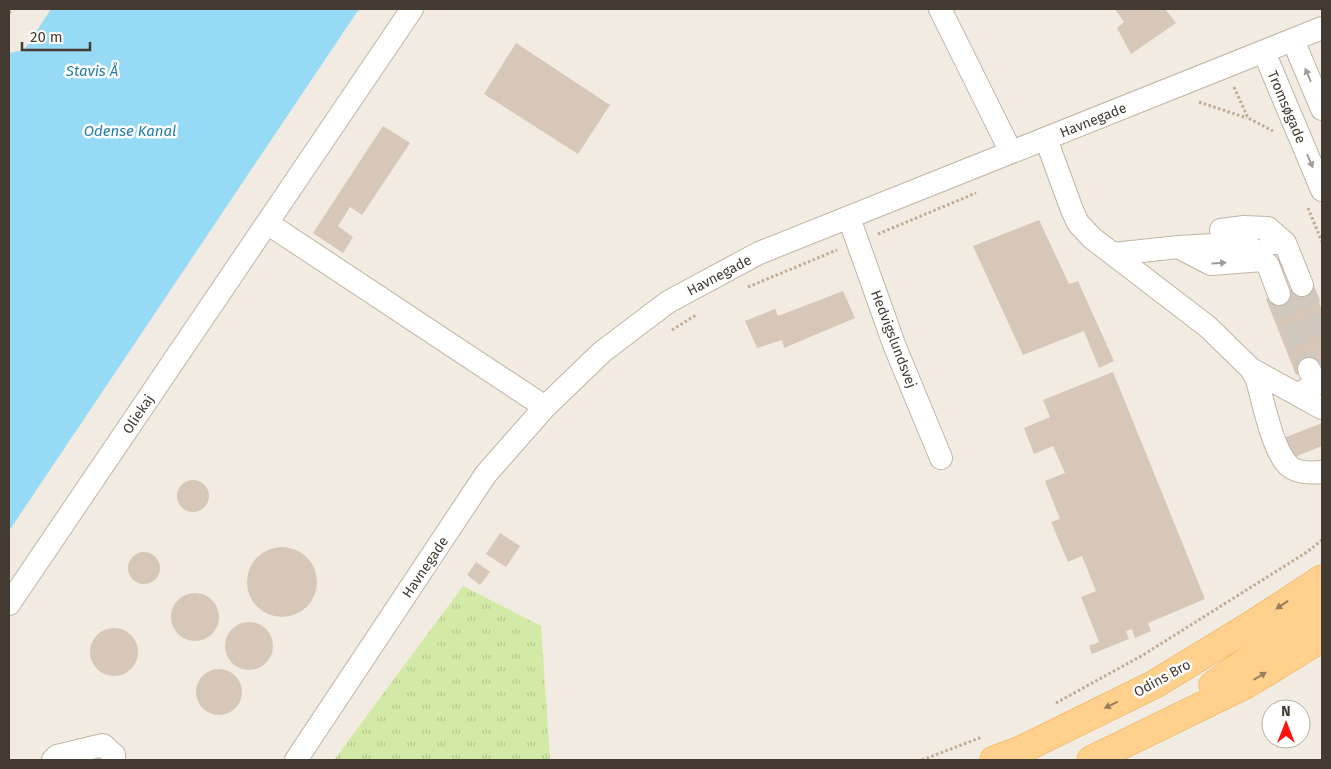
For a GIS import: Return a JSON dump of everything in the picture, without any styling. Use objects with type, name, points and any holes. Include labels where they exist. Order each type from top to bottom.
[{"type":"main road","name":"Odins Bro","points":[[990,748],[1023,749],[1155,684],[1322,579]]},
{"type":"main road","points":[[1142,735],[1322,608]]},
{"type":"main road","points":[[1091,760],[1247,684],[1322,638]]},
{"type":"street","name":"Oliekaj","points":[[9,604],[412,9]]},
{"type":"street","points":[[940,9],[1011,152]]},
{"type":"street","name":"Havnegade","points":[[296,760],[486,474],[545,407],[602,352],[668,302],[759,254],[1322,28]]},
{"type":"street","points":[[1294,40],[1322,109]]},
{"type":"street","name":"Tromsøgade","points":[[1264,52],[1273,73],[1315,198]]},
{"type":"street","points":[[1046,139],[1078,222],[1092,238],[1208,326],[1252,369],[1321,406]]},
{"type":"street","name":"Hedvigslundsvej","points":[[849,218],[895,348],[941,458]]},
{"type":"street","points":[[267,223],[545,407]]},
{"type":"street","points":[[1179,247],[1206,231],[1244,227],[1268,228],[1285,243],[1302,285]]},
{"type":"street","points":[[1246,243],[1268,265],[1279,294]]},
{"type":"street","points":[[1113,254],[1179,247],[1285,243]]},
{"type":"street","points":[[1179,247],[1211,264],[1263,260]]},
{"type":"street","points":[[1252,369],[1279,452],[1290,467],[1309,473],[1322,472]]},
{"type":"street","points":[[1298,394],[1316,384],[1309,370]]},
{"type":"street","points":[[53,760],[57,756],[103,745],[114,755],[114,760]]},
{"type":"path","points":[[9,13],[12,9]]},
{"type":"path","points":[[1248,118],[1234,87],[1273,73]]},
{"type":"path","points":[[1206,98],[1197,102],[1248,118],[1279,134]]},
{"type":"path","points":[[743,288],[983,190]]},
{"type":"path","points":[[1315,198],[1322,242]]},
{"type":"path","points":[[672,330],[704,311]]},
{"type":"path","points":[[1049,706],[1143,655],[1299,557],[1322,540]]},
{"type":"path","points":[[922,760],[990,748]]},
{"type":"green space","points":[[463,586],[541,626],[550,760],[334,760]]},
{"type":"water","name":"Odense Kanal","points":[[51,9],[359,9],[9,531],[9,53],[24,50]]},
{"type":"building","points":[[1115,9],[1165,9],[1176,23],[1131,54],[1117,28],[1124,22]]},
{"type":"building","points":[[516,43],[610,105],[578,154],[484,94]]},
{"type":"building","points":[[383,126],[410,143],[362,215],[350,207],[338,226],[353,237],[343,253],[313,233]]},
{"type":"building","points":[[1039,220],[1069,284],[1078,281],[1114,361],[1099,368],[1084,331],[1023,355],[973,246]]},
{"type":"building","points":[[1311,281],[1322,310],[1322,364],[1296,375],[1266,299]]},
{"type":"building","points":[[843,291],[855,318],[784,348],[782,340],[757,348],[745,321],[775,309],[778,316]]},
{"type":"building","points":[[1113,372],[1205,599],[1148,623],[1151,631],[1135,638],[1132,629],[1126,631],[1129,639],[1092,654],[1089,646],[1099,642],[1081,597],[1096,591],[1082,556],[1068,562],[1051,522],[1060,519],[1045,481],[1065,473],[1053,446],[1034,454],[1024,428],[1050,417],[1043,400]]},
{"type":"building","points":[[1322,423],[1322,446],[1287,460],[1279,440]]},
{"type":"building","points":[[193,480],[199,481],[204,485],[208,490],[208,502],[204,507],[199,511],[193,512],[187,511],[182,507],[178,502],[177,496],[178,490],[182,485],[187,481]]},
{"type":"building","points":[[500,533],[520,546],[506,567],[486,554]]},
{"type":"building","points":[[289,547],[302,553],[311,562],[315,568],[317,582],[315,596],[307,607],[296,615],[275,617],[268,615],[257,607],[249,596],[247,575],[249,568],[257,557],[268,549]]},
{"type":"building","points":[[144,552],[150,553],[155,557],[159,562],[159,574],[155,579],[150,583],[144,584],[138,583],[133,579],[129,574],[128,568],[129,562],[133,557],[138,553]]},
{"type":"building","points":[[476,562],[490,572],[480,585],[467,575]]},
{"type":"building","points":[[190,593],[200,593],[209,597],[215,603],[218,608],[218,626],[209,637],[200,641],[190,641],[181,637],[175,631],[171,622],[171,612],[175,603],[181,597]]},
{"type":"building","points":[[244,622],[254,622],[263,626],[269,632],[272,637],[272,655],[263,666],[254,670],[244,670],[235,666],[229,660],[225,651],[225,641],[229,632],[235,626]]},
{"type":"building","points":[[109,628],[119,628],[128,632],[134,638],[137,643],[137,661],[128,672],[119,676],[109,676],[100,672],[94,666],[90,657],[90,647],[94,638],[100,632]]},
{"type":"building","points":[[224,669],[228,670],[238,679],[241,683],[241,701],[232,711],[224,715],[214,715],[206,711],[197,701],[196,687],[200,679],[210,670]]},
{"type":"tunnel","points":[[1302,285],[1322,335]]},
{"type":"tunnel","points":[[1279,294],[1309,369]]},
{"type":"water label","name":"Stavis Å","points":[[92,71]]}]
